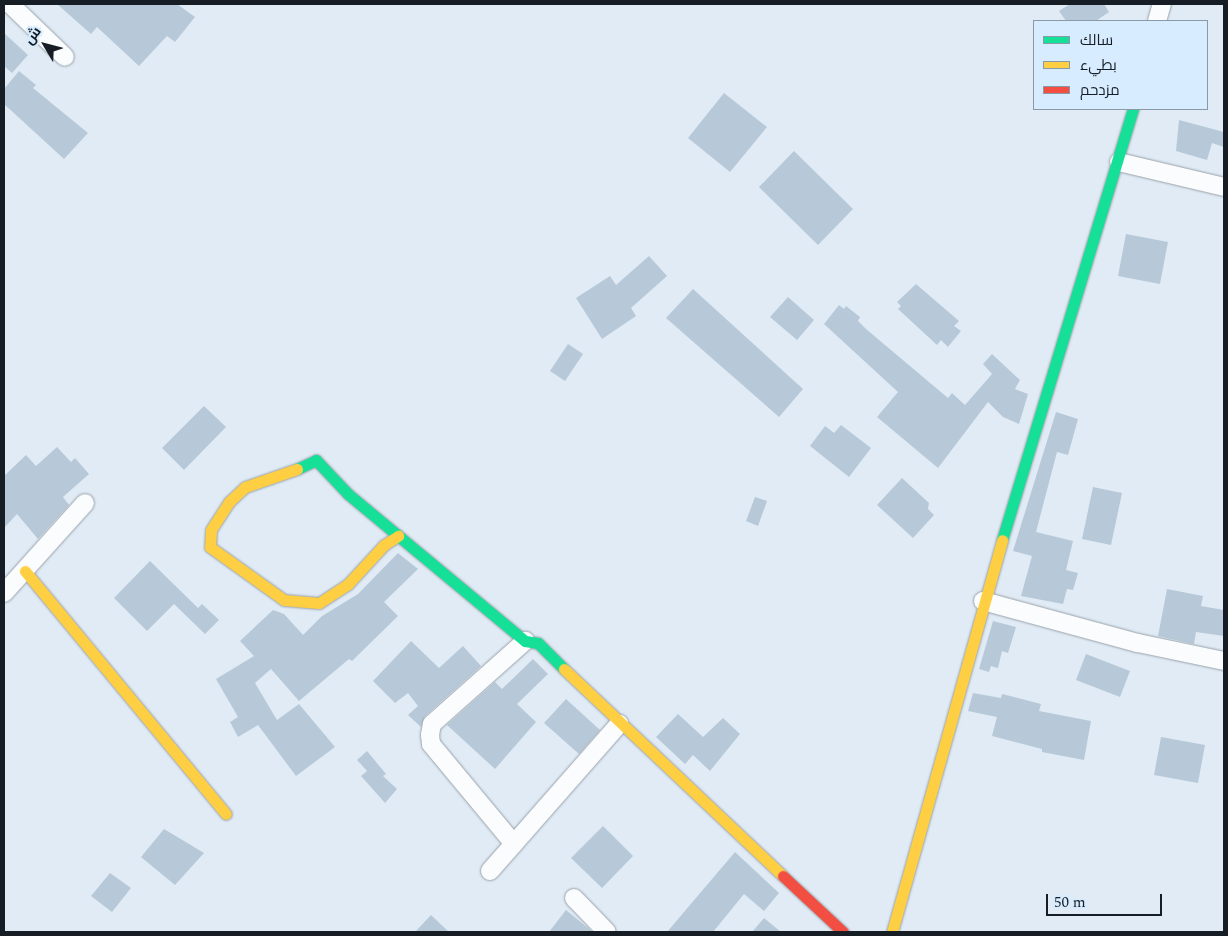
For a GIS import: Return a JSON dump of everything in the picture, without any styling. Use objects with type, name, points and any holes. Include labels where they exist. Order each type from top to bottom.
[{"type":"street","points":[[10,4],[64,57]]},
{"type":"street","points":[[1157,20],[1162,4]]},
{"type":"street","points":[[892,932],[983,601],[1119,162],[1133,110]]},
{"type":"street","points":[[1119,162],[1224,187]]},
{"type":"street","points":[[398,536],[384,545],[348,584],[320,604],[284,600],[224,560],[210,547],[212,530],[229,502],[245,487],[279,478],[316,460],[348,494],[398,536],[525,640],[538,643],[619,724],[844,932]]},
{"type":"street","points":[[4,593],[85,503]]},
{"type":"street","points":[[25,570],[226,814]]},
{"type":"street","points":[[983,601],[1138,643],[1224,661]]},
{"type":"street","points":[[514,844],[431,744],[430,734],[432,724],[525,640]]},
{"type":"street","points":[[490,871],[619,724]]},
{"type":"street","points":[[574,898],[607,932]]},
{"type":"building","points":[[57,4],[177,4],[195,17],[175,42],[167,36],[139,66],[97,27],[91,34]]},
{"type":"building","points":[[1070,4],[1104,4],[1109,12],[1097,20],[1065,20],[1059,11]]},
{"type":"building","points":[[4,33],[28,55],[12,73],[4,66]]},
{"type":"building","points":[[19,71],[36,85],[33,88],[88,133],[64,159],[4,104],[4,89]]},
{"type":"building","points":[[724,93],[767,127],[730,172],[688,138]]},
{"type":"building","points":[[1179,120],[1224,132],[1224,147],[1212,143],[1207,160],[1176,151]]},
{"type":"building","points":[[794,151],[853,209],[818,245],[759,187]]},
{"type":"building","points":[[1126,234],[1168,242],[1160,284],[1118,276]]},
{"type":"building","points":[[649,256],[667,276],[631,308],[636,316],[602,339],[576,298],[610,276],[616,285]]},
{"type":"building","points":[[916,284],[959,321],[954,326],[961,331],[948,347],[941,340],[937,345],[898,309],[901,306],[897,302]]},
{"type":"building","points":[[693,289],[803,389],[779,417],[666,318]]},
{"type":"building","points":[[788,297],[814,320],[797,340],[770,317]]},
{"type":"building","points":[[839,305],[844,309],[846,306],[860,317],[858,321],[866,329],[948,398],[952,393],[965,405],[992,374],[983,364],[992,354],[1020,380],[1015,389],[1028,394],[1019,424],[1003,417],[988,402],[938,468],[877,417],[898,392],[824,324]]},
{"type":"building","points":[[568,344],[583,354],[565,381],[550,371]]},
{"type":"building","points":[[204,406],[226,427],[184,470],[162,448]]},
{"type":"building","points":[[1056,412],[1078,419],[1068,455],[1057,452],[1036,532],[1073,541],[1066,570],[1078,573],[1073,590],[1067,589],[1063,604],[1021,596],[1032,556],[1013,551]]},
{"type":"building","points":[[841,425],[871,448],[849,477],[810,446],[825,426],[834,433]]},
{"type":"building","points":[[57,447],[71,462],[75,458],[89,474],[63,497],[69,505],[38,539],[17,514],[4,528],[4,476],[26,455],[36,466]]},
{"type":"building","points":[[902,478],[929,503],[928,509],[934,515],[913,538],[877,505]]},
{"type":"building","points":[[1093,487],[1122,493],[1111,545],[1082,539]]},
{"type":"building","points":[[755,497],[767,501],[758,526],[746,521]]},
{"type":"building","points":[[398,553],[418,569],[384,602],[398,616],[352,661],[349,659],[299,701],[271,669],[255,683],[277,720],[299,704],[335,747],[296,776],[258,725],[238,737],[230,722],[238,717],[216,679],[254,656],[240,641],[273,610],[284,614],[303,635],[322,616],[358,594]]},
{"type":"building","points":[[150,561],[198,608],[202,604],[219,620],[205,634],[174,604],[147,631],[114,598]]},
{"type":"building","points":[[1167,589],[1203,596],[1201,606],[1224,610],[1224,636],[1196,632],[1194,644],[1158,636]]},
{"type":"building","points":[[993,621],[1016,627],[1008,653],[1002,651],[998,668],[991,666],[989,672],[979,669]]},
{"type":"building","points":[[411,641],[439,668],[463,646],[481,666],[425,716],[421,727],[408,715],[418,706],[408,693],[395,703],[373,681]]},
{"type":"building","points":[[1086,654],[1130,671],[1120,697],[1076,680]]},
{"type":"building","points":[[533,659],[548,674],[517,704],[536,722],[495,769],[447,725],[495,682],[502,689]]},
{"type":"building","points":[[973,693],[1001,698],[1002,694],[1041,704],[1039,711],[1091,721],[1084,760],[1042,752],[1042,749],[992,736],[997,717],[968,711]]},
{"type":"building","points":[[566,699],[600,730],[579,754],[544,723]]},
{"type":"building","points":[[678,714],[703,737],[723,718],[740,734],[710,771],[693,755],[685,764],[656,737]]},
{"type":"building","points":[[1161,737],[1205,745],[1198,783],[1154,775]]},
{"type":"building","points":[[367,751],[386,774],[383,776],[397,789],[385,803],[361,776],[367,771],[357,760]]},
{"type":"building","points":[[603,826],[633,856],[602,888],[571,858]]},
{"type":"building","points":[[164,829],[204,853],[175,885],[141,857]]},
{"type":"building","points":[[735,852],[779,893],[764,911],[744,894],[713,932],[667,932]]},
{"type":"building","points":[[110,873],[131,888],[112,912],[91,896]]},
{"type":"building","points":[[566,910],[588,928],[592,932],[549,932]]},
{"type":"building","points":[[431,915],[449,932],[415,932]]},
{"type":"building","points":[[764,918],[781,932],[752,932]]},
{"type":"traffic: fast","points":[[1002,540],[1133,110]]},
{"type":"traffic: fast","points":[[297,469],[316,460],[348,494],[525,641],[538,643],[564,669]]},
{"type":"traffic: slow","points":[[297,469],[245,487],[229,502],[211,530],[210,547],[284,600],[319,603],[348,584],[384,545],[398,536]]},
{"type":"traffic: slow","points":[[892,932],[1002,540]]},
{"type":"traffic: slow","points":[[25,571],[226,814]]},
{"type":"traffic: slow","points":[[564,669],[783,876]]},
{"type":"traffic: jam","points":[[783,876],[843,932]]}]
